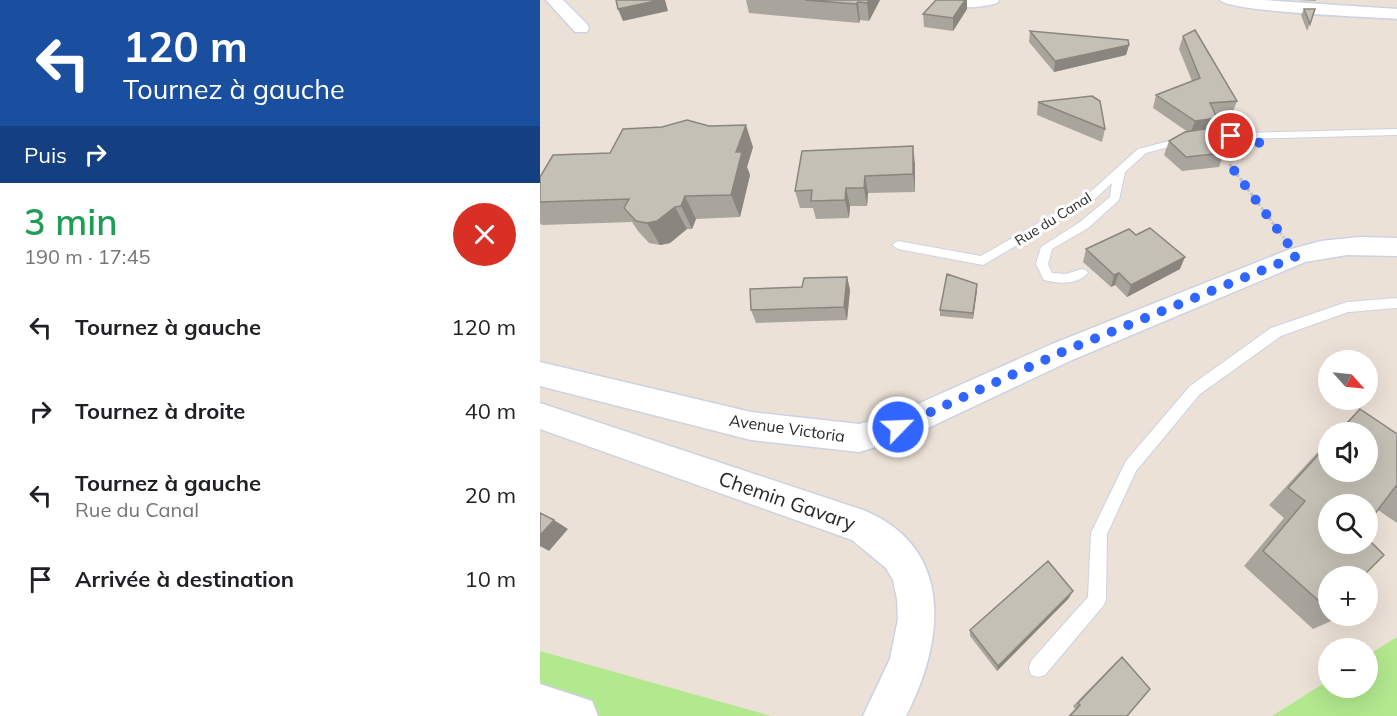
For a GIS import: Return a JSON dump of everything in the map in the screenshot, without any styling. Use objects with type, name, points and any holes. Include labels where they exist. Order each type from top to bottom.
[{"type":"street","points":[[554,0],[581,28]]},
{"type":"street","points":[[957,0],[979,2],[991,0]]},
{"type":"street","points":[[1228,0],[1264,5],[1397,14]]},
{"type":"street","name":"Avenue Victoria","points":[[540,374],[751,426],[859,438],[898,427],[1062,352],[1297,256],[1316,250],[1372,245],[1397,247]]},
{"type":"street","name":"Chemin Gavary","points":[[540,416],[863,527],[901,557],[916,598],[916,643],[896,695],[884,716]]},
{"type":"street","points":[[540,705],[577,716]]},
{"type":"lane","name":"Rue du Canal","points":[[898,245],[983,261],[1091,197],[1142,151],[1178,141],[1209,136],[1397,132]]},
{"type":"lane","points":[[1082,273],[1067,279],[1048,277],[1042,264],[1047,247],[1084,225],[1115,198],[1120,171]]},
{"type":"lane","points":[[1038,668],[1097,600],[1099,533],[1131,466],[1195,390],[1276,332],[1347,308],[1397,303]]},
{"type":"path","points":[[1253,135],[1261,145],[1234,149],[1230,165],[1297,256]]},
{"type":"green space","points":[[1397,637],[1397,716],[1272,716],[1318,687],[1318,698],[1378,698],[1378,649]]},
{"type":"green space","points":[[540,651],[771,716],[540,716]]},
{"type":"building","points":[[616,0],[660,0],[618,9]]},
{"type":"building","points":[[805,0],[869,0],[867,3],[858,2],[856,4]]},
{"type":"building","points":[[936,0],[965,0],[953,18],[923,14]]},
{"type":"building","points":[[1304,9],[1315,9],[1310,24]]},
{"type":"building","points":[[1195,30],[1237,101],[1210,103],[1217,118],[1195,121],[1156,95],[1200,78],[1183,36]]},
{"type":"building","points":[[1030,31],[1128,40],[1129,45],[1055,61]]},
{"type":"building","points":[[1092,96],[1100,101],[1105,129],[1038,102]]},
{"type":"building","points":[[687,120],[709,126],[746,125],[736,152],[742,152],[731,195],[685,196],[681,206],[675,207],[657,221],[647,223],[636,221],[624,208],[629,199],[540,202],[540,177],[553,155],[610,153],[623,129],[662,127]]},
{"type":"building","points":[[1205,129],[1224,153],[1186,157],[1169,141],[1185,132]]},
{"type":"building","points":[[1220,134],[1227,151],[1209,135]]},
{"type":"building","points":[[913,146],[913,174],[865,176],[864,188],[846,188],[845,200],[811,201],[812,190],[795,191],[802,151]]},
{"type":"building","points":[[1150,228],[1185,257],[1131,285],[1119,273],[1114,275],[1086,249],[1129,229],[1136,235]]},
{"type":"building","points":[[947,274],[977,284],[973,313],[940,310]]},
{"type":"building","points":[[847,277],[844,307],[751,310],[750,289],[802,287],[804,278]]},
{"type":"building","points":[[1361,410],[1397,434],[1397,487],[1378,510],[1378,494],[1318,494],[1318,554],[1378,554],[1378,549],[1384,555],[1373,566],[1318,566],[1318,600],[1263,551],[1305,501],[1288,488],[1318,455],[1318,482],[1378,482],[1378,422],[1348,422]]},
{"type":"building","points":[[540,513],[554,520],[540,535]]},
{"type":"building","points":[[1048,561],[1073,591],[998,666],[970,630]]},
{"type":"building","points":[[1122,657],[1150,689],[1127,716],[1070,716],[1080,705],[1078,703]]},
{"type":"route","points":[[898,427],[1062,352],[1297,256],[1230,165],[1234,149],[1261,145],[1253,135],[1231,136]]}]
